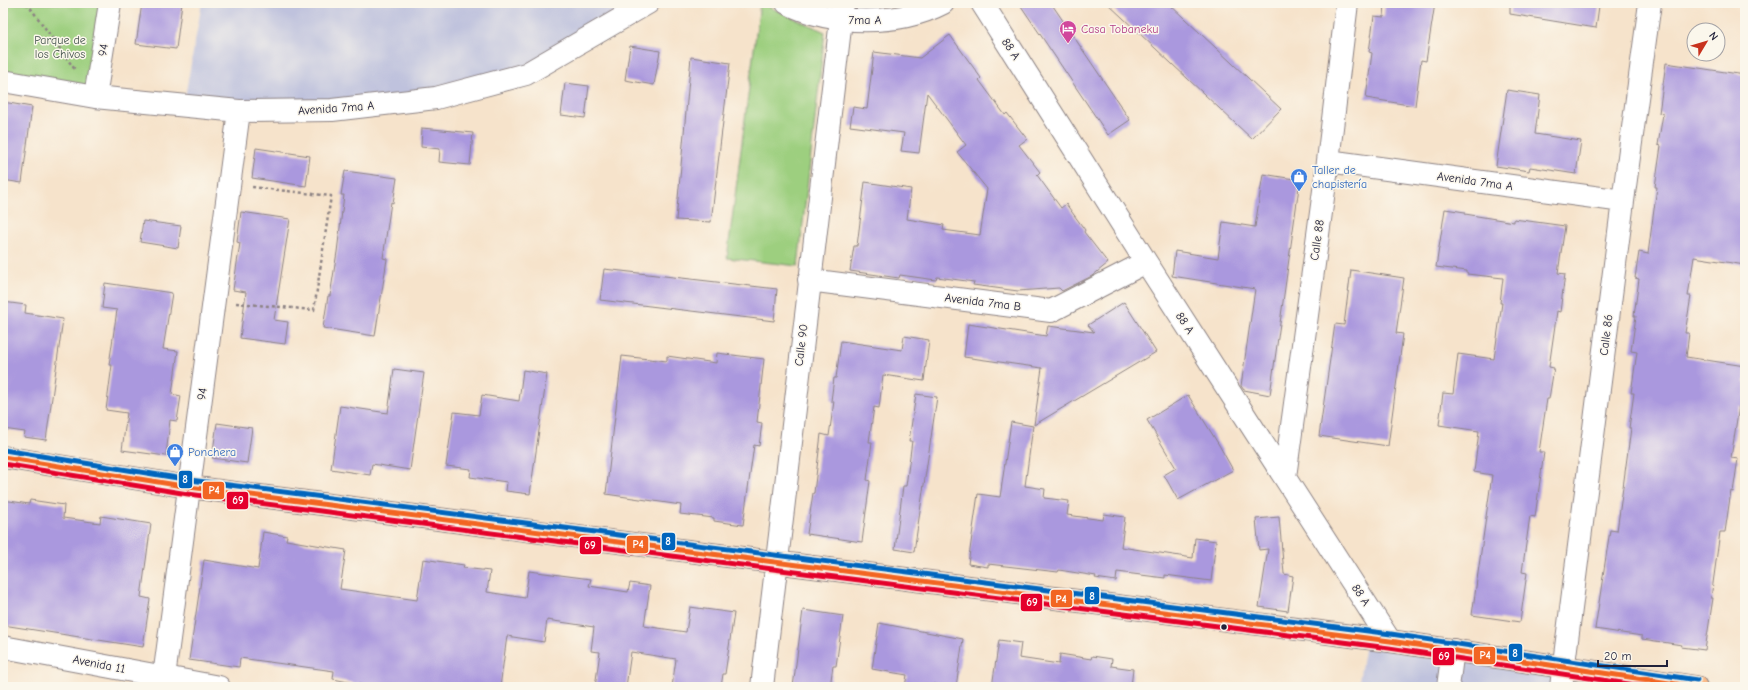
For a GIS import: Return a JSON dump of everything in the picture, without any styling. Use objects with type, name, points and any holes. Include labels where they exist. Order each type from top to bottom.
[{"type":"main road","points":[[3,457],[189,488],[776,561],[1390,641],[1453,650],[1562,677],[1696,687]]},
{"type":"street","name":"94","points":[[95,97],[110,3]]},
{"type":"street","name":"Avenida 7ma A","points":[[3,81],[95,97],[239,111],[332,110],[436,98],[526,74],[648,3]]},
{"type":"street","name":"7ma A","points":[[787,3],[798,8],[842,11],[887,20],[931,9],[943,3]]},
{"type":"street","name":"88 A","points":[[982,3],[1146,262],[1390,641]]},
{"type":"street","name":"Calle 88","points":[[1285,477],[1328,161],[1347,3]]},
{"type":"street","name":"Calle 86","points":[[1562,677],[1650,3]]},
{"type":"street","name":"Calle 90","points":[[762,687],[842,11]]},
{"type":"street","name":"94","points":[[164,676],[239,111]]},
{"type":"street","name":"Avenida 7ma A","points":[[1328,161],[1623,201]]},
{"type":"street","name":"Avenida 7ma B","points":[[809,280],[1050,311],[1146,262]]},
{"type":"street","name":"Avenida 11","points":[[3,647],[164,676],[214,687]]},
{"type":"street","points":[[1448,687],[1453,650]]},
{"type":"path","points":[[27,3],[95,97]]},
{"type":"path","points":[[214,301],[314,310],[331,196],[230,184]]},
{"type":"shaded area","points":[[202,3],[648,3],[526,74],[436,98],[184,102]]},
{"type":"shaded area","points":[[1366,638],[1564,667],[1561,687],[1358,687]]},
{"type":"green space","name":"Parque de los Chivos","points":[[3,3],[110,3],[95,97],[3,81]]},
{"type":"green space","points":[[760,3],[825,32],[798,266],[727,258]]},
{"type":"building","points":[[142,3],[182,3],[176,49],[136,44]]},
{"type":"building","points":[[1019,3],[1051,3],[1130,120],[1108,135]]},
{"type":"building","points":[[1107,3],[1168,3],[1281,109],[1252,139]]},
{"type":"building","points":[[1385,3],[1435,3],[1426,61],[1421,60],[1415,106],[1366,98],[1372,53],[1369,52],[1374,16],[1384,17]]},
{"type":"building","points":[[1510,3],[1581,3],[1599,6],[1596,28],[1510,14]]},
{"type":"building","points":[[950,35],[981,78],[979,80],[1005,115],[1007,113],[1027,139],[1019,145],[1040,172],[1037,175],[1061,208],[1066,204],[1085,230],[1084,232],[1108,263],[1092,276],[1062,291],[1059,288],[1018,291],[973,285],[974,282],[937,277],[936,280],[900,275],[899,278],[850,271],[854,246],[857,246],[865,182],[911,189],[907,219],[944,225],[943,230],[980,235],[987,189],[957,152],[966,145],[927,93],[919,153],[901,151],[904,133],[850,126],[853,107],[867,109],[874,52],[920,58]]},
{"type":"building","points":[[630,46],[660,51],[654,85],[625,80]]},
{"type":"building","points":[[691,57],[730,63],[711,222],[676,220]]},
{"type":"building","points":[[1666,63],[1745,75],[1745,265],[1694,257],[1688,296],[1691,296],[1685,333],[1689,333],[1686,357],[1745,366],[1745,407],[1739,406],[1731,458],[1738,459],[1733,492],[1731,491],[1725,532],[1720,532],[1711,598],[1713,598],[1705,650],[1642,639],[1642,636],[1595,629],[1610,530],[1617,531],[1631,428],[1629,428],[1634,393],[1631,393],[1637,352],[1631,351],[1639,279],[1635,278],[1639,252],[1648,254],[1661,146],[1658,145],[1663,114],[1659,113]]},
{"type":"building","points":[[565,83],[589,86],[585,118],[561,115]]},
{"type":"building","points":[[1507,90],[1540,95],[1535,134],[1581,141],[1576,174],[1530,167],[1529,171],[1496,166]]},
{"type":"building","points":[[3,102],[32,107],[22,183],[3,180]]},
{"type":"building","points":[[422,128],[473,133],[470,165],[439,162],[440,149],[421,147]]},
{"type":"building","points":[[256,148],[310,156],[306,186],[252,178]]},
{"type":"building","points":[[345,171],[397,178],[393,203],[391,202],[383,258],[387,259],[375,336],[323,328],[337,252],[344,195],[341,195]]},
{"type":"building","points":[[1263,174],[1300,180],[1270,395],[1244,390],[1241,386],[1255,289],[1172,276],[1175,251],[1218,258],[1223,222],[1255,227]]},
{"type":"building","points":[[1445,209],[1465,212],[1465,214],[1514,222],[1514,219],[1565,226],[1558,273],[1565,274],[1560,312],[1557,311],[1549,367],[1554,368],[1549,399],[1547,399],[1539,452],[1544,452],[1535,517],[1530,516],[1522,572],[1527,573],[1520,622],[1472,615],[1492,475],[1474,472],[1479,431],[1439,425],[1443,393],[1453,394],[1458,354],[1494,359],[1502,303],[1500,303],[1503,278],[1467,274],[1467,271],[1436,267]]},
{"type":"building","points":[[241,212],[290,219],[274,320],[288,322],[285,344],[240,338],[246,292],[233,290],[240,243],[237,242]]},
{"type":"building","points":[[143,221],[181,226],[178,248],[140,242]]},
{"type":"building","points":[[604,269],[777,289],[774,321],[600,300]]},
{"type":"building","points":[[1351,270],[1404,278],[1396,333],[1403,334],[1388,446],[1319,436],[1335,324],[1344,325]]},
{"type":"building","points":[[105,283],[172,293],[163,349],[178,351],[172,394],[181,396],[177,421],[170,420],[166,456],[122,450],[127,413],[106,410],[112,365],[109,365],[117,310],[102,308]]},
{"type":"building","points":[[3,302],[26,305],[25,313],[63,319],[46,440],[24,437],[25,432],[3,429]]},
{"type":"building","points":[[1124,302],[1156,352],[1034,425],[1042,368],[964,357],[968,324],[1046,336],[1048,326],[1094,332],[1088,325]]},
{"type":"building","points":[[904,336],[929,340],[924,381],[883,375],[879,408],[874,407],[869,442],[872,442],[867,480],[870,481],[862,542],[807,534],[814,493],[821,434],[829,436],[834,401],[831,401],[841,341],[902,350]]},
{"type":"building","points":[[717,353],[764,359],[757,422],[762,423],[759,446],[754,445],[743,525],[714,521],[714,518],[680,514],[681,505],[606,494],[622,356],[667,361],[667,356],[716,363]]},
{"type":"building","points":[[394,369],[424,373],[410,470],[372,464],[370,475],[331,469],[340,406],[388,413]]},
{"type":"building","points":[[523,370],[547,374],[530,494],[506,491],[507,482],[470,477],[471,469],[446,466],[454,412],[479,415],[482,395],[519,401]]},
{"type":"building","points":[[916,394],[937,397],[914,552],[895,549],[903,486],[906,486],[912,441],[909,441]]},
{"type":"building","points":[[1188,395],[1233,470],[1178,500],[1164,475],[1176,468],[1147,420]]},
{"type":"building","points":[[1011,422],[1033,426],[1025,486],[1045,489],[1044,498],[1069,501],[1067,515],[1103,520],[1104,514],[1125,517],[1121,547],[1193,558],[1195,538],[1216,541],[1211,581],[1165,575],[1165,578],[1117,572],[1116,581],[1059,570],[1058,572],[988,564],[988,567],[968,564],[978,494],[1000,497]]},
{"type":"building","points":[[217,423],[252,428],[247,463],[212,458]]},
{"type":"building","points":[[3,500],[29,504],[30,500],[64,505],[63,518],[100,523],[101,516],[151,524],[141,597],[150,599],[143,647],[3,625]]},
{"type":"building","points":[[1279,517],[1284,574],[1293,576],[1288,611],[1259,607],[1268,549],[1259,550],[1256,519]]},
{"type":"building","points":[[263,532],[287,536],[286,540],[346,550],[340,589],[417,600],[423,559],[464,565],[463,568],[490,571],[487,592],[525,598],[529,571],[591,579],[589,586],[628,592],[630,583],[650,586],[644,626],[686,632],[690,607],[734,613],[725,674],[723,674],[721,687],[672,687],[676,659],[631,652],[626,687],[595,687],[600,652],[591,651],[594,627],[547,620],[544,642],[507,636],[500,687],[364,687],[364,685],[333,679],[334,671],[240,658],[239,667],[189,660],[204,560],[258,569]]},
{"type":"building","points":[[803,610],[843,616],[836,666],[833,666],[830,687],[793,687]]},
{"type":"building","points":[[879,623],[963,639],[956,687],[934,684],[933,687],[905,687],[907,675],[872,669]]},
{"type":"building","points":[[999,640],[1021,643],[1019,658],[1059,664],[1060,654],[1091,659],[1092,656],[1112,659],[1111,666],[1133,669],[1131,687],[992,687]]},
{"type":"transit line","name":"8","points":[[4,450],[190,480],[1391,634],[1697,680]]},
{"type":"transit line","name":"P4","points":[[3,457],[189,487],[1390,641],[1696,687]]},
{"type":"transit line","name":"69","points":[[3,464],[188,494],[1389,648],[1649,687]]},
{"type":"place","name":"Casa Tobaneku","points":[[1068,44]]},
{"type":"place","name":"Taller de chapistería","points":[[1299,192]]},
{"type":"place","name":"Ponchera","points":[[175,467]]}]
